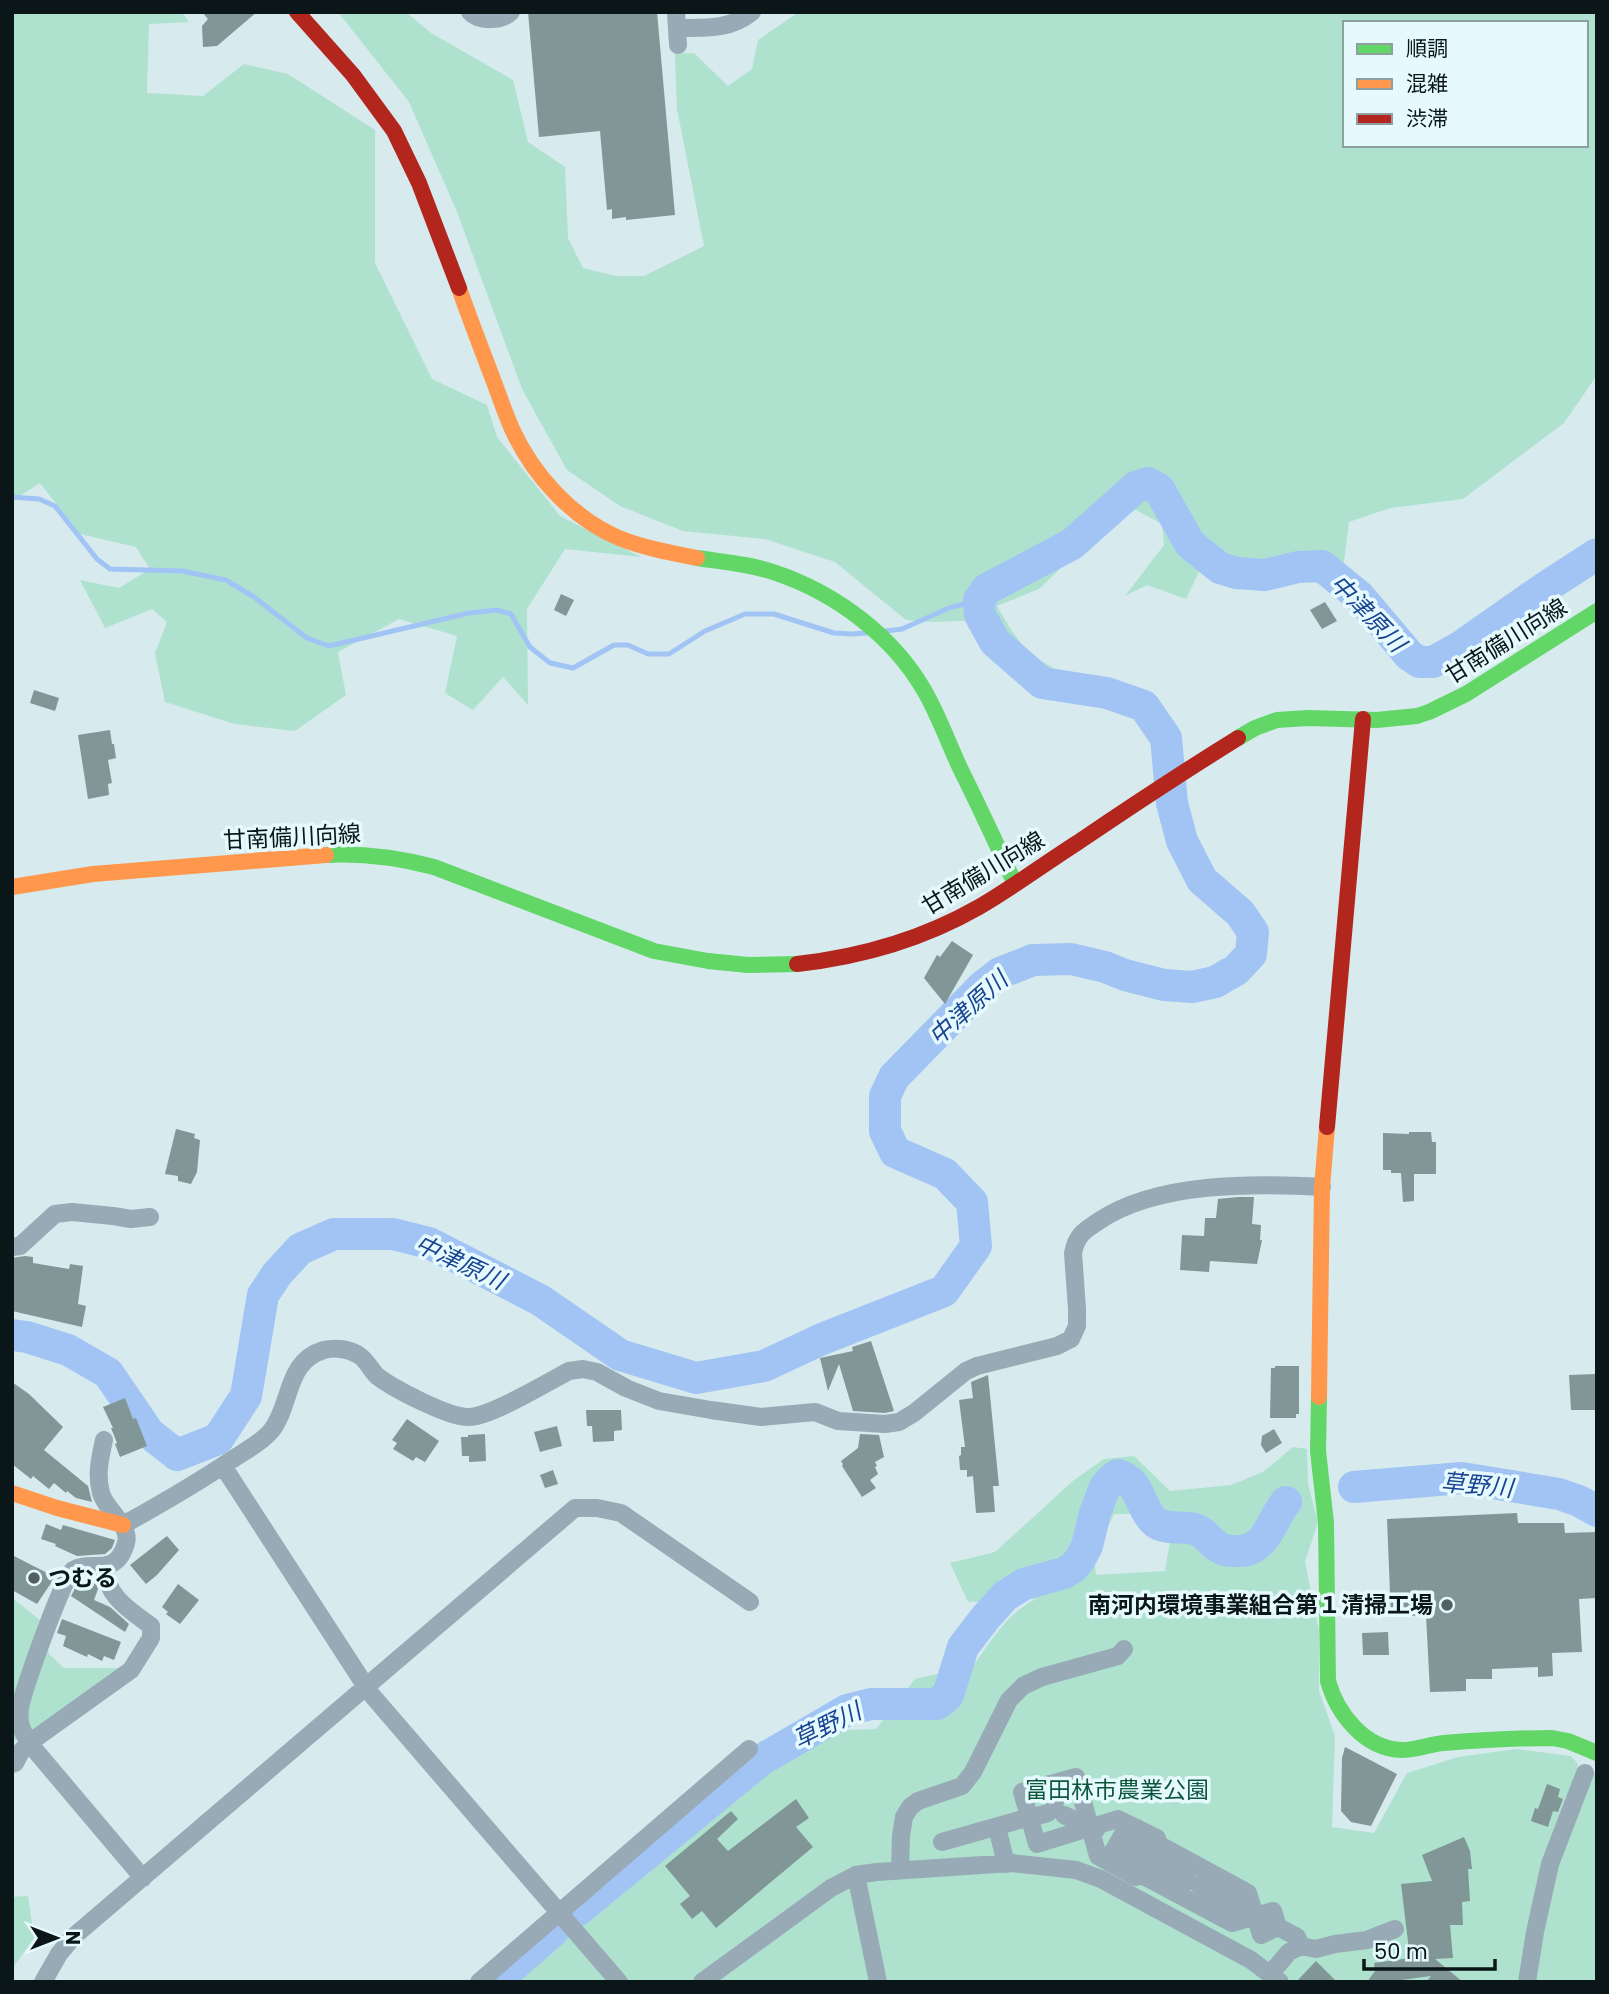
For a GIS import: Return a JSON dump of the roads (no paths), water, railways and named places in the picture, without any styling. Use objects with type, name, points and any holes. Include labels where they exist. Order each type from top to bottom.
[{"type":"street","points":[[297,12],[353,75],[394,131],[419,183],[512,430],[541,479],[591,524],[616,537],[640,547],[671,554],[740,564],[773,572],[833,599],[877,632],[924,690],[1015,884]]},
{"type":"street","points":[[470,12],[479,18],[503,18],[511,12]]},
{"type":"street","points":[[677,28],[725,26],[752,12]]},
{"type":"street","name":"甘南備川向線","points":[[12,887],[71,877],[157,869],[331,855],[380,856],[448,872],[664,954],[719,963],[779,965],[805,964],[862,955],[909,941],[953,921],[1015,884],[1238,738],[1277,720],[1417,716],[1446,705],[1597,611]]},
{"type":"street","points":[[1363,719],[1322,1187],[1318,1468],[1326,1523],[1328,1681],[1339,1711],[1349,1724],[1359,1733],[1385,1747],[1399,1750],[1440,1743],[1552,1738],[1568,1741],[1597,1753]]},
{"type":"street","points":[[12,1493],[123,1525],[223,1466],[271,1432],[298,1369],[309,1357],[325,1350],[344,1349],[361,1356],[376,1375],[393,1387],[450,1414],[469,1418],[486,1415],[569,1371],[583,1369],[597,1372],[626,1388],[659,1401],[711,1410],[761,1417],[815,1412],[838,1421],[884,1424],[899,1422],[966,1371],[1057,1346],[1071,1339],[1077,1326],[1073,1264],[1075,1241],[1082,1232],[1112,1212],[1146,1198],[1190,1191],[1245,1186],[1322,1187]]},
{"type":"street","points":[[12,1247],[20,1246],[55,1214],[72,1212],[131,1219],[150,1217]]},
{"type":"street","points":[[104,1440],[99,1464],[102,1494],[107,1507],[123,1525],[127,1533],[126,1542],[121,1553],[110,1564],[76,1568],[66,1577],[16,1708],[20,1726],[29,1743],[143,1878]]},
{"type":"street","points":[[223,1466],[366,1687],[619,1982]]},
{"type":"street","points":[[43,1982],[59,1954],[73,1937],[575,1508],[597,1508],[621,1513],[750,1602]]},
{"type":"street","points":[[12,1764],[29,1743],[131,1670],[151,1638],[151,1626],[129,1610],[111,1591],[105,1580],[104,1566]]},
{"type":"street","points":[[900,1870],[904,1817],[918,1801],[962,1786],[973,1772],[1009,1700],[1023,1686],[1042,1677],[1118,1656],[1124,1649]]},
{"type":"street","points":[[479,1982],[749,1749]]},
{"type":"street","points":[[1527,1982],[1550,1864],[1585,1773]]},
{"type":"street","points":[[1076,1777],[1104,1836],[1037,1844],[1022,1791],[1076,1777]]},
{"type":"street","points":[[1049,1784],[1104,1836],[1217,1896]]},
{"type":"street","points":[[942,1842],[1030,1818],[1104,1836],[1297,1937],[1301,1946]]},
{"type":"street","points":[[997,1826],[1006,1864]]},
{"type":"street","points":[[702,1982],[831,1888],[856,1875],[900,1870],[1006,1864],[1076,1870],[1101,1879],[1251,1960],[1275,1978],[1289,1952],[1301,1946],[1316,1949],[1367,1940],[1395,1930]]},
{"type":"street","points":[[856,1875],[878,1982]]},
{"type":"waterway","name":"中津原川","points":[[12,1335],[68,1350],[108,1373],[149,1433],[177,1455],[218,1439],[246,1396],[263,1295],[277,1274],[300,1249],[334,1234],[393,1234],[429,1243],[540,1300],[620,1355],[696,1378],[764,1366],[822,1339],[944,1291],[976,1246],[972,1202],[945,1174],[895,1152],[885,1131],[885,1096],[894,1077],[982,987],[1000,973],[1033,960],[1071,959],[1164,985],[1192,987],[1215,982],[1236,970],[1251,954],[1253,932],[1240,913],[1202,880],[1182,841],[1172,803],[1166,738],[1144,706],[1107,693],[1042,683],[995,642],[980,615],[979,600],[987,589],[1072,544],[1136,487],[1148,483],[1159,489],[1190,544],[1220,568],[1236,573],[1265,575],[1298,567],[1322,566],[1360,597],[1409,655],[1419,662],[1433,662],[1460,647],[1597,554]]},
{"type":"waterway","points":[[12,497],[39,499],[55,506],[97,559],[110,569],[182,571],[226,580],[254,597],[307,638],[329,646],[469,613],[497,610],[511,614],[530,647],[550,663],[573,668],[614,645],[628,645],[648,654],[669,654],[705,631],[745,614],[774,614],[834,633],[866,633]]},
{"type":"waterway","points":[[886,631],[902,629],[949,608],[979,600]]},
{"type":"waterway","name":"草野川","points":[[577,1911],[761,1760],[847,1710],[871,1704],[937,1704],[948,1695],[963,1647],[1005,1596],[1024,1584],[1064,1573],[1074,1567],[1087,1546],[1105,1487],[1118,1475],[1131,1482],[1148,1514],[1158,1524],[1193,1529],[1227,1551],[1254,1547],[1266,1534],[1286,1502]]},
{"type":"waterway","name":"草野川","points":[[1354,1487],[1462,1478],[1559,1494],[1597,1511]]},
{"type":"waterway","name":"草野川","points":[[495,1982],[553,1931]]},
{"type":"place","name":"つむる","points":[[34,1578]]},
{"type":"place","name":"南河内環境事業組合第１清掃工場","points":[[1447,1605]]},
{"type":"park label","name":"富田林市農業公園","points":[[1117,1790]]}]
